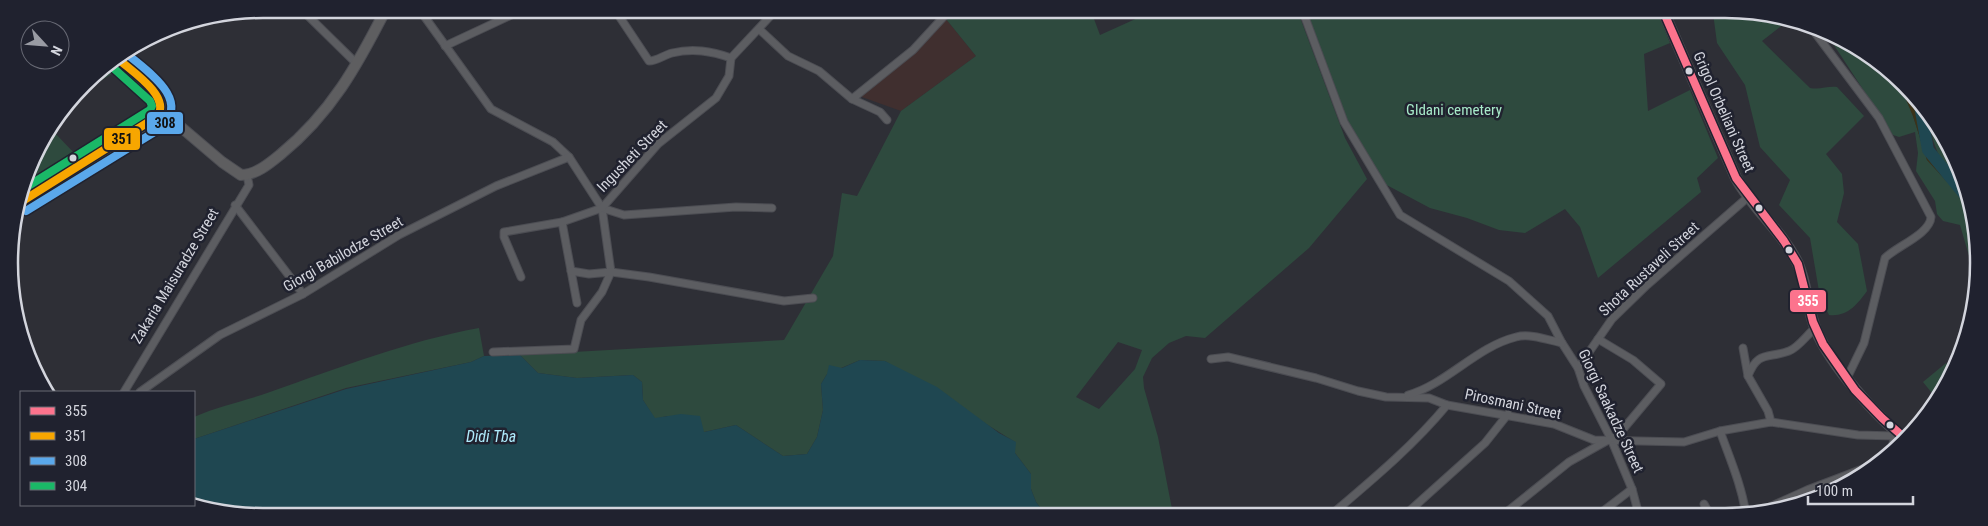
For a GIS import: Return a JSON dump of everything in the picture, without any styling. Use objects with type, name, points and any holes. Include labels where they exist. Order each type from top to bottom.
[{"type":"main road","points":[[162,111],[222,162],[241,175],[247,175],[273,160],[302,136],[333,101],[357,64],[381,18]]},
{"type":"main road","name":"Grigol Orbeliani Street","points":[[1666,18],[1721,146],[1747,198],[1785,244],[1797,263],[1815,328],[1826,350],[1847,378],[1900,436]]},
{"type":"main road","points":[[26,199],[156,118],[162,111],[162,102],[158,95],[122,62]]},
{"type":"street","points":[[310,18],[357,64]]},
{"type":"street","name":"Ingusheti Street","points":[[425,18],[491,109],[540,133],[569,157],[602,208],[658,144],[716,98],[729,76],[732,58],[769,18]]},
{"type":"street","points":[[445,46],[505,18]]},
{"type":"street","points":[[620,18],[649,61],[670,53],[691,50],[710,51],[732,58]]},
{"type":"street","points":[[852,99],[912,50],[942,18]]},
{"type":"street","name":"Giorgi Saakadze Street","points":[[1305,18],[1344,122],[1386,196],[1400,215],[1509,281],[1548,316],[1578,368],[1591,402],[1611,439],[1632,489],[1637,508]]},
{"type":"street","points":[[760,29],[788,56],[819,71],[852,99],[880,112],[887,120]]},
{"type":"street","points":[[1817,35],[1879,118],[1931,218],[1931,224],[1924,232],[1894,248],[1884,258],[1864,344],[1847,378]]},
{"type":"street","name":"Giorgi Babilodze Street","points":[[141,391],[220,335],[302,294],[399,236],[496,186],[569,157]]},
{"type":"street","name":"Zakaria Maisuradze Street","points":[[125,391],[235,205],[249,185],[247,175]]},
{"type":"street","name":"Shota Rustaveli Street","points":[[1578,368],[1612,319],[1747,198]]},
{"type":"street","points":[[235,205],[302,294]]},
{"type":"street","points":[[521,277],[504,237],[504,232],[562,222],[602,208],[624,215],[736,207],[772,208]]},
{"type":"street","points":[[494,352],[574,350],[581,320],[602,292],[611,272],[602,208]]},
{"type":"street","points":[[562,222],[577,303]]},
{"type":"street","points":[[571,271],[590,274],[611,272],[649,277],[784,301],[813,298]]},
{"type":"street","points":[[1748,376],[1752,366],[1761,357],[1788,352],[1815,328]]},
{"type":"street","points":[[1403,396],[1424,390],[1496,345],[1517,336],[1562,343]]},
{"type":"street","points":[[1512,508],[1569,462],[1619,434],[1661,384],[1633,360],[1598,339]]},
{"type":"street","points":[[1743,348],[1748,376],[1768,411],[1771,422]]},
{"type":"street","name":"Pirosmani Street","points":[[1211,359],[1228,357],[1386,397],[1429,398],[1447,405],[1508,414],[1554,424],[1594,440],[1684,442],[1720,431],[1771,422],[1858,435],[1899,437]]},
{"type":"street","points":[[1339,508],[1397,458],[1426,430],[1447,405]]},
{"type":"street","points":[[1413,508],[1485,443],[1508,414]]},
{"type":"street","points":[[1720,431],[1731,466],[1743,493],[1745,508]]},
{"type":"street","points":[[1781,502],[1852,473]]},
{"type":"street","points":[[1607,508],[1632,489]]},
{"type":"street","points":[[1704,504],[1706,508]]},
{"type":"shaded area","points":[[946,19],[976,56],[901,111],[859,96]]},
{"type":"green space","points":[[947,18],[1094,18],[1100,35],[1138,18],[1300,18],[1345,138],[1367,179],[1309,248],[1205,338],[1186,336],[1169,343],[1152,358],[1143,377],[1144,388],[1158,437],[1172,508],[1040,508],[1031,489],[1031,474],[1015,453],[1015,442],[885,361],[860,360],[827,374],[821,384],[823,410],[817,437],[807,454],[783,456],[736,425],[704,432],[667,416],[655,419],[643,400],[642,382],[633,375],[577,378],[538,373],[520,355],[784,340],[833,256],[842,193],[857,196],[901,111],[976,56],[946,19]],"holes":[[[1118,342],[1142,350],[1135,369],[1099,409],[1076,397]]]},
{"type":"green space","name":"Gldani cemetery","points":[[1309,18],[1660,18],[1670,43],[1644,54],[1648,111],[1690,90],[1718,158],[1697,178],[1701,192],[1598,278],[1580,227],[1565,209],[1525,233],[1499,230],[1467,218],[1430,208],[1381,182],[1350,127]]},
{"type":"green space","points":[[1714,18],[1741,18],[1783,25],[1762,41],[1810,88],[1837,87],[1864,116],[1826,154],[1842,174],[1844,193],[1837,222],[1858,244],[1867,291],[1846,312],[1829,315],[1820,297],[1810,238],[1779,205],[1790,180],[1760,147],[1745,85],[1717,43]]},
{"type":"green space","points":[[1832,42],[1848,50],[1874,68],[1904,94],[1927,160],[1962,198],[1966,215],[1970,259],[1960,225],[1943,221],[1937,214],[1935,201],[1916,171],[1918,153],[1915,132],[1899,137],[1893,135]]},
{"type":"green space","points":[[115,67],[118,70],[92,86]]},
{"type":"green space","points":[[1930,129],[1945,154],[1955,179],[1943,163]]},
{"type":"green space","points":[[55,133],[76,155],[31,184],[43,154]]},
{"type":"green space","points":[[479,328],[484,356],[471,362],[346,388],[195,439],[195,417],[203,413],[347,365],[452,333]]},
{"type":"green space","points":[[1946,363],[1948,365],[1933,394],[1923,382]]},
{"type":"sand","points":[[1904,94],[1930,129],[1932,144],[1943,164],[1956,181],[1962,199],[1927,160]]},
{"type":"water","name":"Didi Tba","points":[[520,355],[538,373],[577,378],[633,375],[642,382],[643,400],[655,418],[681,414],[700,416],[704,432],[736,425],[783,456],[807,454],[817,437],[823,410],[821,384],[827,374],[829,365],[842,368],[860,360],[885,361],[937,387],[999,433],[1016,442],[1015,453],[1031,474],[1031,489],[1040,508],[247,508],[215,504],[195,499],[195,439],[346,389],[471,362],[484,356]]},
{"type":"waterway","points":[[1922,117],[1928,150],[1958,186]]},
{"type":"transit line","name":"355","points":[[1666,18],[1736,178],[1784,241],[1798,264],[1813,322],[1823,344],[1855,390],[1901,435]]},
{"type":"transit line","name":"308","points":[[26,211],[161,128],[169,117],[171,107],[169,96],[163,86],[130,57]]},
{"type":"transit line","name":"351","points":[[26,199],[158,116],[159,100],[154,92],[122,62]]},
{"type":"transit line","name":"304","points":[[31,184],[150,110],[152,106],[150,101],[114,68]]}]
